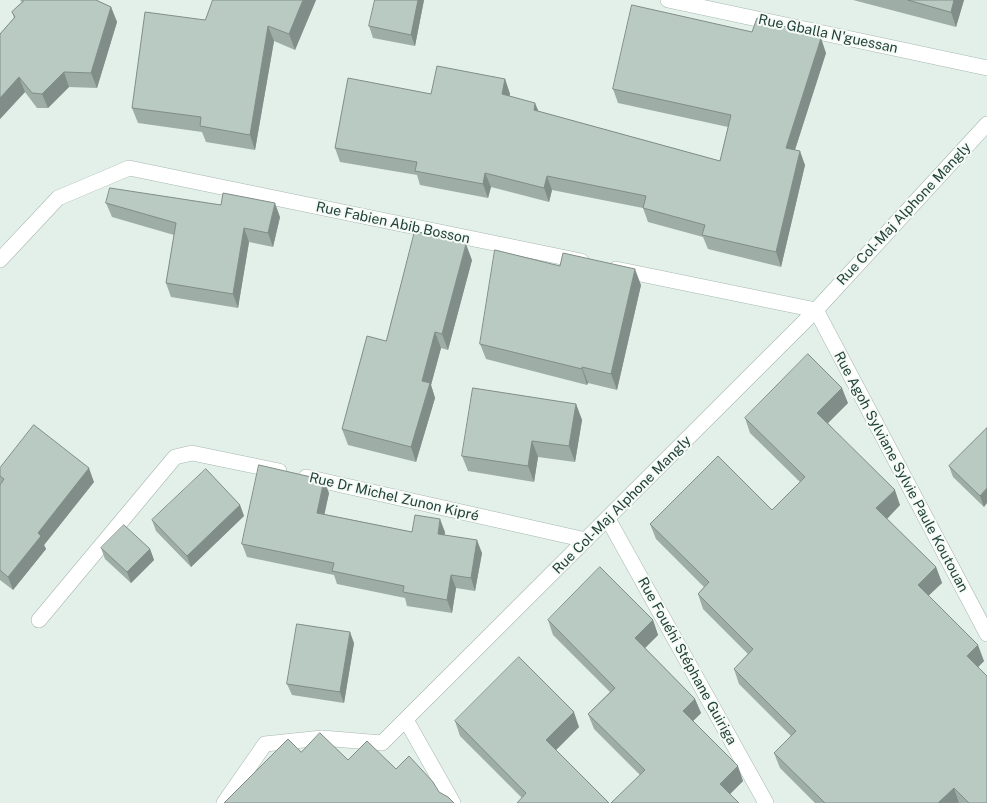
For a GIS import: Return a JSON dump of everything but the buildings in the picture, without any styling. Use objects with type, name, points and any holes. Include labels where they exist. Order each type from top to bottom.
[{"type":"street","name":"Rue Gballa N'guessan","points":[[668,0],[987,68]]},
{"type":"street","name":"Rue Col-Maj Alphone Mangly","points":[[224,803],[265,744],[322,738],[382,743],[816,310],[987,124]]},
{"type":"street","name":"Rue Fabien Abib Bosson","points":[[0,260],[58,198],[129,168],[816,310]]},
{"type":"street","name":"Rue Agoh Sylviane Sylvie Paule Koutouan","points":[[816,310],[987,634]]},
{"type":"street","name":"Rue Dr Michel Zunon Kipré","points":[[39,620],[175,457],[192,453],[586,540]]},
{"type":"street","name":"Rue Fouéhi Stéphane Guiriga","points":[[608,519],[766,803]]},
{"type":"street","points":[[406,720],[453,803]]}]
